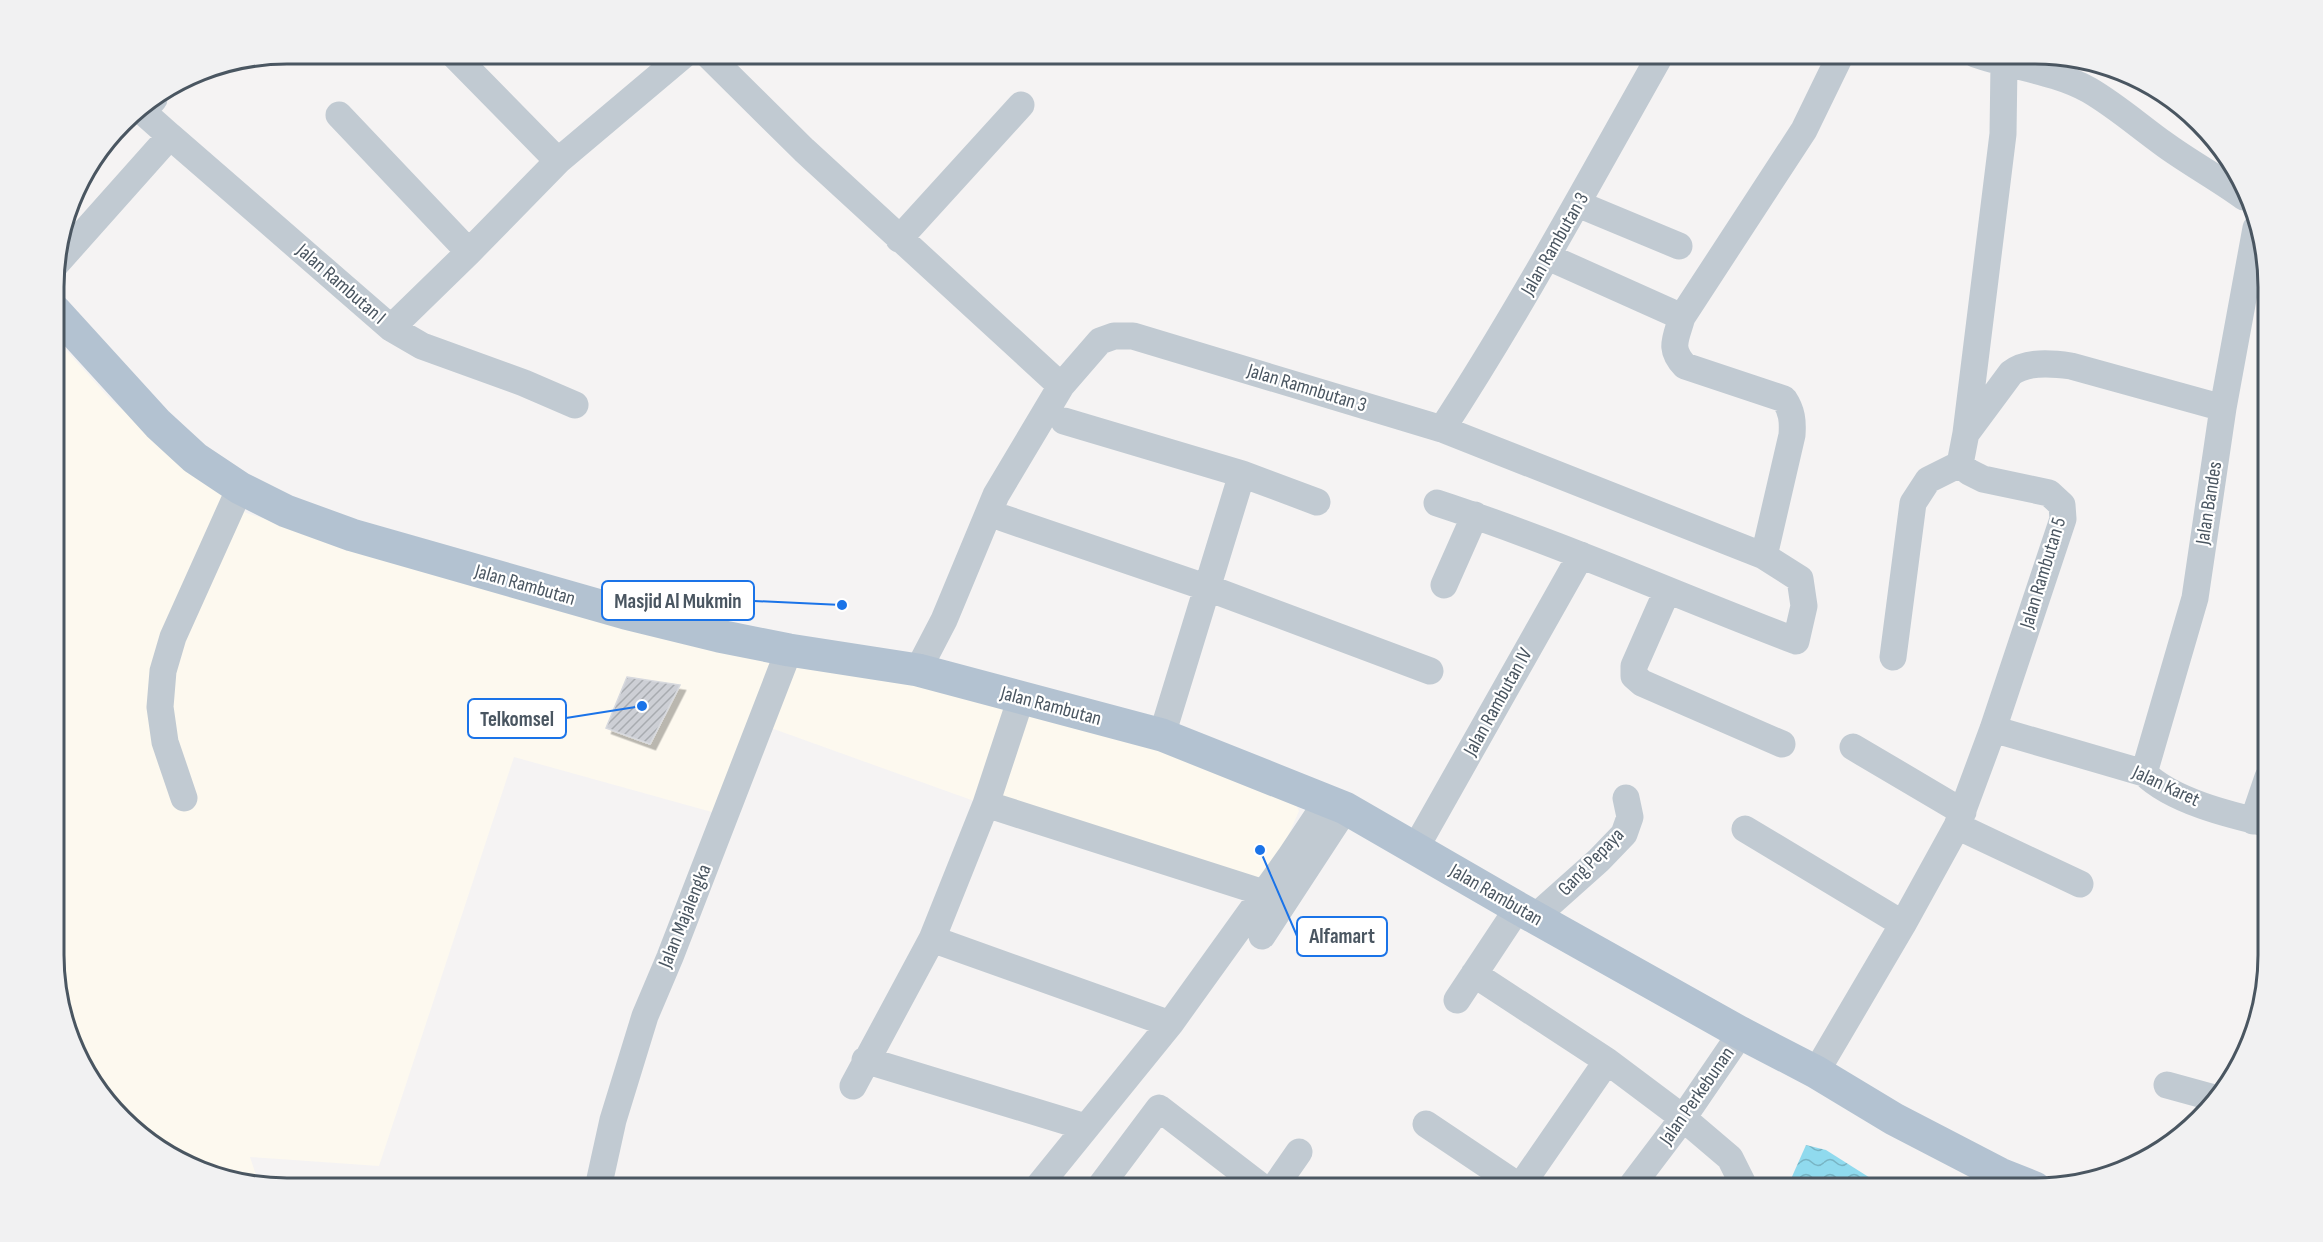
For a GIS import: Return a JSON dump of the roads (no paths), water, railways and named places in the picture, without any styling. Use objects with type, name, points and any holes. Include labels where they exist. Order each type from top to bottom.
[{"type":"main road","name":"Jalan Rambutan","points":[[64,321],[158,424],[195,458],[240,488],[286,511],[352,535],[625,614],[789,650],[918,670],[1162,735],[1337,804],[1526,913],[1741,1033],[1816,1072],[1894,1119],[2003,1178]]},
{"type":"street","points":[[463,64],[558,161]]},
{"type":"street","name":"Jalan Rambutan I","points":[[146,115],[391,328],[558,161],[673,64]]},
{"type":"street","points":[[717,64],[899,239],[1061,386]]},
{"type":"street","name":"Jalan Rambutan 3","points":[[1442,429],[1487,361],[1548,257],[1655,64]]},
{"type":"street","points":[[1764,556],[1792,435],[1793,420],[1790,408],[1784,399],[1685,366],[1676,356],[1673,347],[1682,317],[1804,130],[1836,64]]},
{"type":"street","points":[[1893,657],[1913,503],[1928,480],[1960,464],[1966,433],[2003,134],[2004,64],[2060,78],[2088,90],[2238,193]]},
{"type":"street","points":[[899,239],[1021,105]]},
{"type":"street","points":[[339,115],[469,252]]},
{"type":"street","points":[[67,251],[170,136]]},
{"type":"street","points":[[1578,204],[1679,246]]},
{"type":"street","name":"Jalan Bandes","points":[[2144,773],[2194,598],[2223,408],[2254,242]]},
{"type":"street","points":[[1548,257],[1682,317]]},
{"type":"street","points":[[391,328],[422,346],[524,383],[575,405]]},
{"type":"street","name":"Jalan Ramnbutan 3","points":[[918,670],[944,620],[996,495],[1061,386],[1100,341],[1114,336],[1133,336],[1442,429],[1764,556],[1800,579],[1804,606],[1796,641],[1667,591]]},
{"type":"street","points":[[1966,433],[2011,373],[2018,367],[2036,364],[2071,366],[2223,408]]},
{"type":"street","points":[[1064,421],[1242,474],[1317,502]]},
{"type":"street","name":"Jalan Rambutan 5","points":[[1816,1072],[1903,924],[1960,819],[2061,529],[2062,505],[2049,493],[1983,479],[1960,464]]},
{"type":"street","points":[[1162,735],[1242,474]]},
{"type":"street","points":[[184,798],[165,742],[160,707],[163,671],[173,637],[240,488]]},
{"type":"street","points":[[1437,503],[1581,555],[1667,591],[1634,666],[1634,676],[1642,683],[1782,744]]},
{"type":"street","points":[[1444,585],[1475,515]]},
{"type":"street","points":[[1003,518],[1208,588],[1430,670]]},
{"type":"street","name":"Jalan Rambutan IV","points":[[1415,849],[1581,555]]},
{"type":"street","name":"Jalan Majalengka","points":[[600,1178],[613,1120],[645,1016],[789,650]]},
{"type":"street","points":[[853,1086],[932,939],[986,804],[1021,698]]},
{"type":"street","name":"Jalan Karet","points":[[1993,729],[2144,773],[2156,785],[2174,795],[2258,821]]},
{"type":"street","points":[[1853,747],[1960,819],[2080,884]]},
{"type":"street","name":"Gang Pepaya","points":[[1457,1000],[1474,974],[1526,913],[1599,860],[1624,834],[1630,818],[1626,798]]},
{"type":"street","points":[[986,804],[1264,893]]},
{"type":"street","points":[[1045,1178],[1170,1024],[1264,893],[1337,804]]},
{"type":"street","points":[[1262,936],[1337,804]]},
{"type":"street","points":[[1745,829],[1903,924]]},
{"type":"street","points":[[932,939],[1170,1024]]},
{"type":"street","points":[[1474,974],[1607,1061],[1683,1118],[1730,1158],[1740,1178]]},
{"type":"street","name":"Jalan Perkebunan","points":[[1638,1178],[1683,1118],[1741,1033]]},
{"type":"street","points":[[865,1060],[1085,1127]]},
{"type":"street","points":[[1525,1178],[1607,1061]]},
{"type":"street","points":[[2167,1085],[2208,1096]]},
{"type":"street","points":[[1106,1178],[1159,1108],[1250,1178]]},
{"type":"street","points":[[1426,1124],[1506,1178]]},
{"type":"street","points":[[1281,1178],[1299,1152]]},
{"type":"water","points":[[1806,1145],[1826,1150],[1870,1178],[1791,1178]]},
{"type":"place","name":"Masjid Al Mukmin","points":[[842,605]]},
{"type":"place","name":"Telkomsel","points":[[642,706]]},
{"type":"place","name":"Alfamart","points":[[1260,850]]}]
